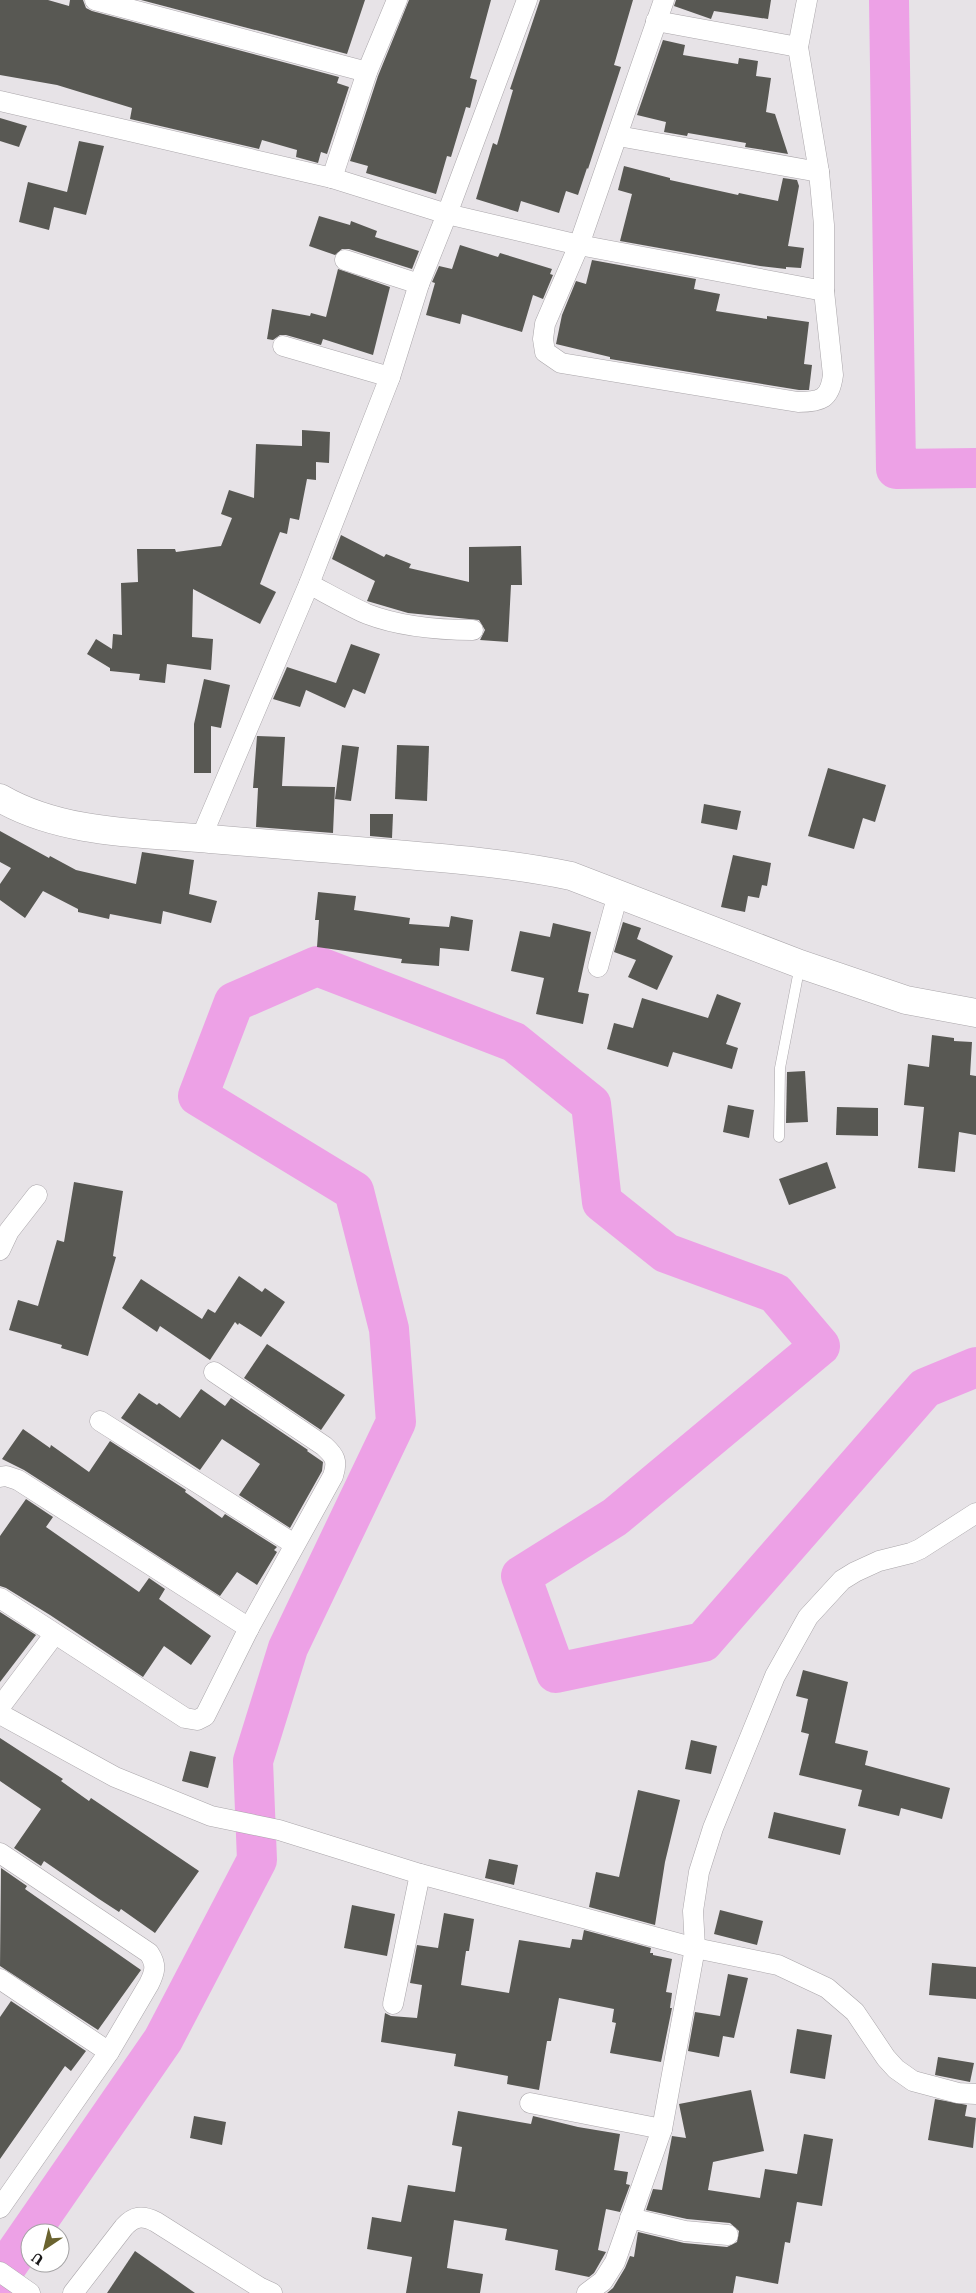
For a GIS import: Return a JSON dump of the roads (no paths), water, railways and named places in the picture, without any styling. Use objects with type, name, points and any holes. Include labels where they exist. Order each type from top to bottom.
[{"type":"street","points":[[96,0],[367,72]]},
{"type":"street","points":[[332,178],[367,72],[396,0]]},
{"type":"street","points":[[201,838],[308,584],[390,377],[419,284],[527,0]]},
{"type":"street","points":[[664,0],[579,245],[545,324],[543,339],[545,352],[561,362],[798,402],[811,402],[825,397],[831,389],[833,375],[824,291],[824,226],[820,172],[798,47],[807,0]]},
{"type":"street","points":[[656,21],[798,47]]},
{"type":"street","points":[[0,101],[332,178],[447,214],[579,245],[824,291]]},
{"type":"street","points":[[618,136],[820,172]]},
{"type":"street","points":[[345,260],[419,284]]},
{"type":"street","points":[[283,346],[390,377]]},
{"type":"street","points":[[308,584],[353,608],[387,620],[444,630],[473,630]]},
{"type":"street","points":[[0,798],[40,815],[72,824],[126,832],[446,858],[535,868],[571,876],[800,964],[906,1000],[976,1013]]},
{"type":"street","points":[[598,967],[618,894]]},
{"type":"street","points":[[0,1250],[9,1231],[36,1195]]},
{"type":"street","points":[[0,1598],[54,1635],[185,1718],[197,1720],[205,1716],[248,1628],[334,1476],[337,1466],[334,1456],[324,1446],[214,1372]]},
{"type":"street","points":[[100,1421],[294,1544]]},
{"type":"street","points":[[0,1477],[6,1476],[18,1480],[248,1628]]},
{"type":"street","points":[[587,2293],[603,2281],[610,2272],[662,2129],[695,1948],[693,1911],[699,1872],[713,1828],[775,1676],[808,1617],[836,1586],[855,1572],[879,1561],[911,1554],[931,1544],[976,1513]]},
{"type":"street","points":[[0,1707],[54,1635]]},
{"type":"street","points":[[0,1714],[115,1777],[210,1816],[279,1830],[420,1874],[695,1948],[778,1965],[827,1988],[855,2012],[886,2058],[896,2069],[913,2081],[958,2093],[976,2094]]},
{"type":"street","points":[[0,1853],[149,1953],[155,1963],[155,1973],[150,1984],[109,2052],[0,2208]]},
{"type":"street","points":[[393,2004],[420,1874]]},
{"type":"street","points":[[2,1984],[109,2052]]},
{"type":"street","points":[[530,2103],[662,2129]]},
{"type":"street","points":[[73,2293],[124,2227],[130,2220],[138,2217],[146,2217],[156,2222],[262,2291]]},
{"type":"street","points":[[630,2218],[685,2231],[728,2235]]},
{"type":"street","points":[[0,2272],[25,2289]]},
{"type":"lane","points":[[779,1137],[780,1068],[800,964]]},
{"type":"waterway","points":[[889,0],[896,469],[976,468]]},
{"type":"waterway","points":[[0,2276],[163,2040],[257,1860],[253,1761],[288,1648],[396,1422],[389,1329],[354,1191],[198,1096],[234,1002],[317,966],[514,1042],[591,1104],[602,1202],[666,1253],[775,1293],[820,1346],[615,1517],[521,1576],[556,1673],[703,1642],[925,1388],[976,1367]]}]
